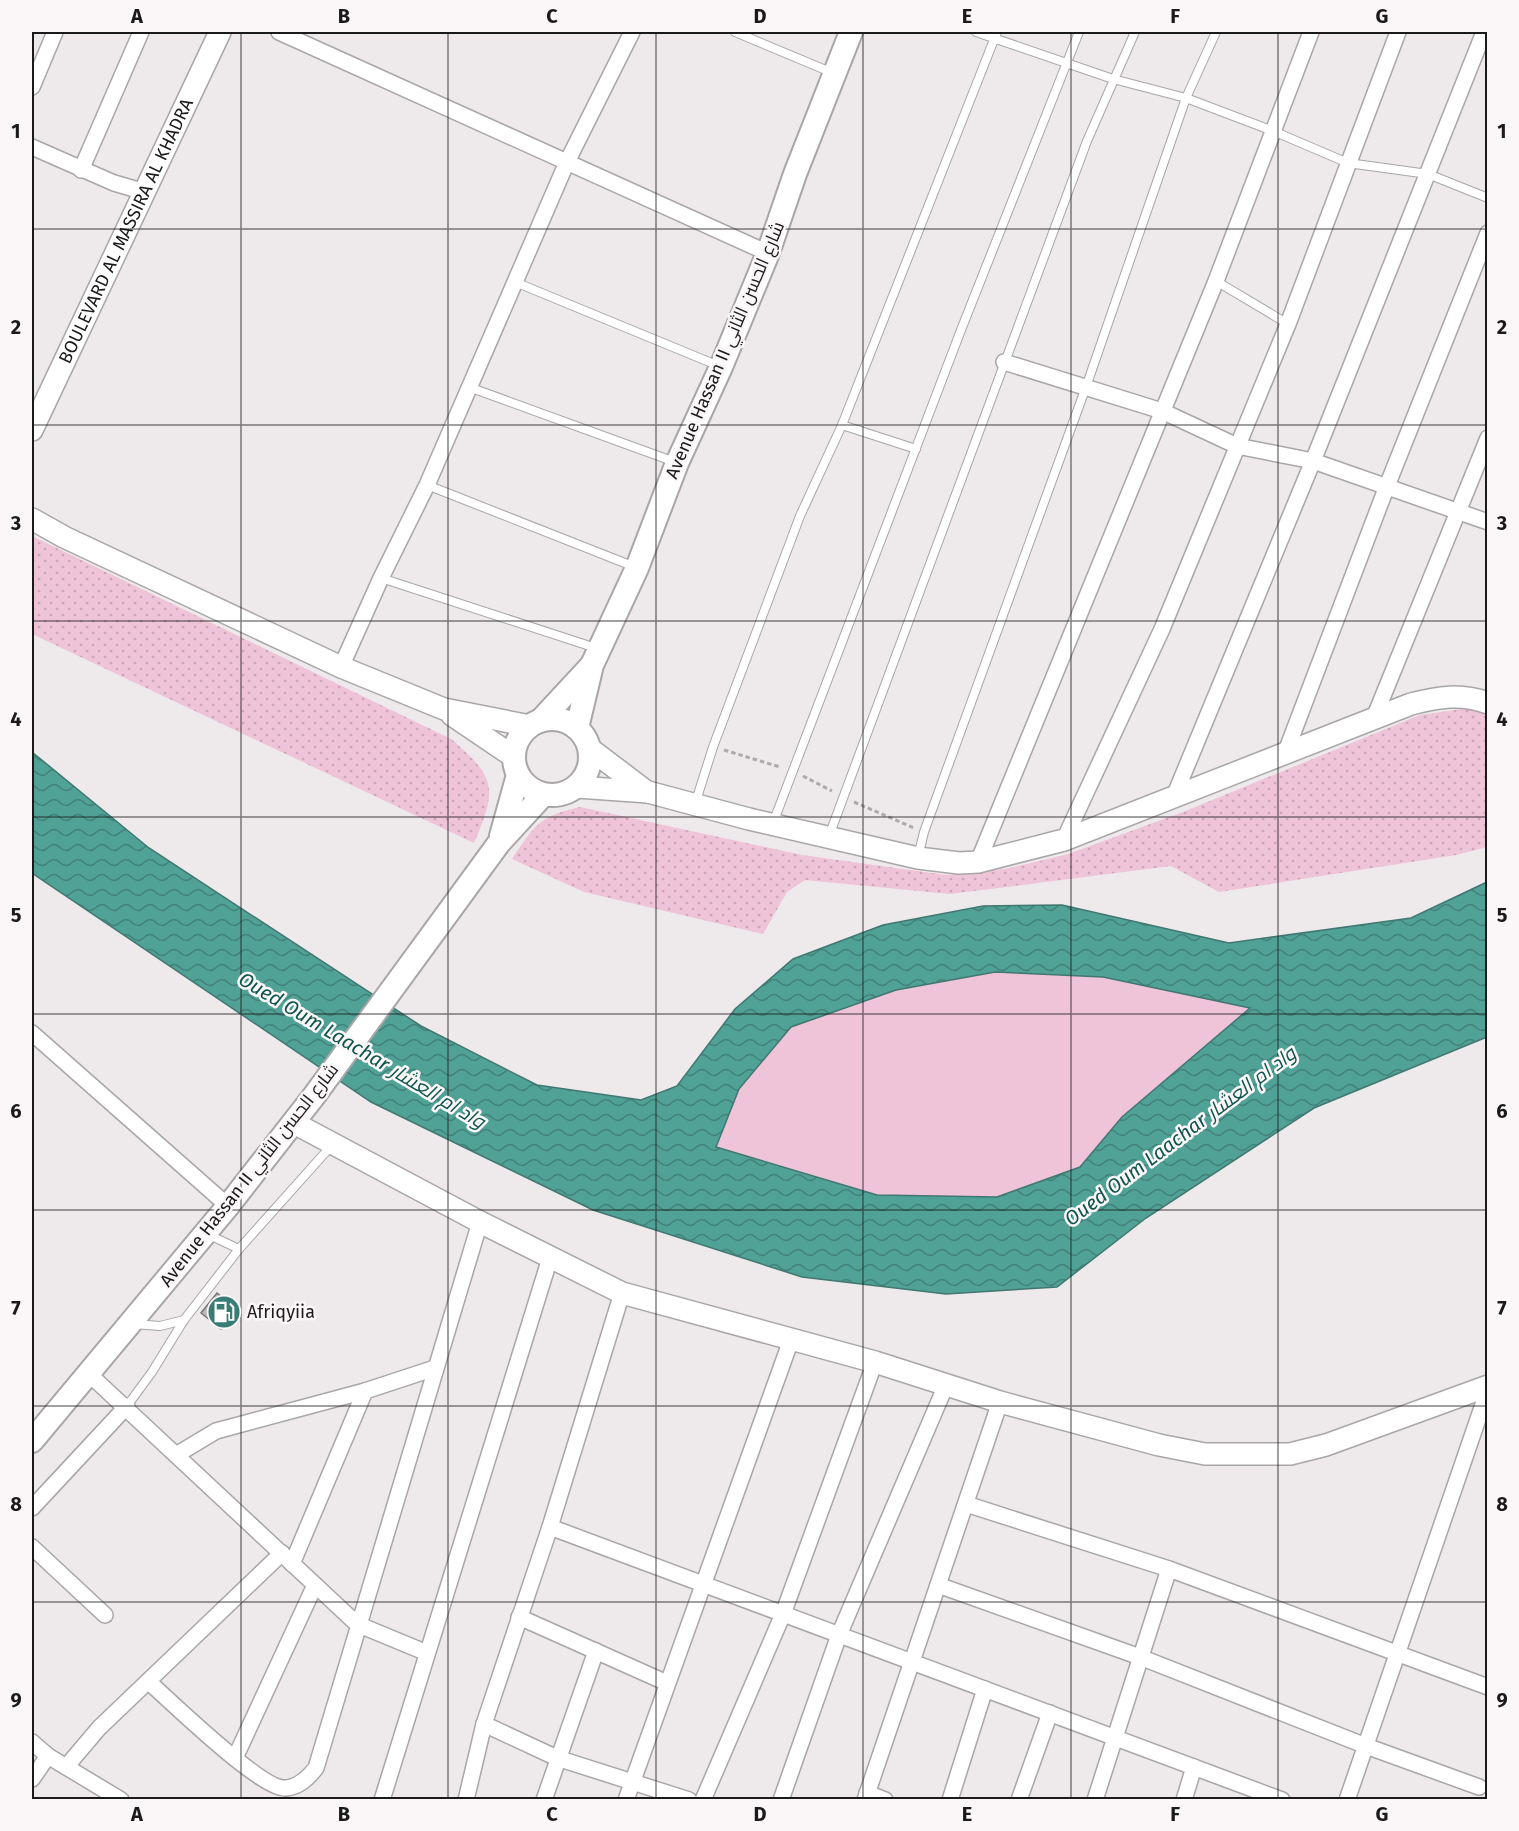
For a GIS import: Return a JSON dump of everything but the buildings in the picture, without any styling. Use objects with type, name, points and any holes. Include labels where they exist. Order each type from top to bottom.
[{"type":"main road","name":"Avenue Hassan II شارع الحسن الثاني","points":[[577,728],[595,657],[637,568],[677,463],[721,367],[768,253],[851,32]]},
{"type":"main road","name":"Avenue Hassan II شارع الحسن الثاني","points":[[499,843],[516,766],[518,740],[595,657]]},
{"type":"main road","points":[[516,766],[528,788],[543,795],[560,795],[577,787],[588,770],[589,748],[577,728],[559,720],[535,723]]},
{"type":"main road","name":"Avenue Hassan II شارع الحسن الثاني","points":[[32,1441],[228,1206],[294,1123],[499,843],[543,795]]},
{"type":"street","points":[[32,87],[55,32]]},
{"type":"street","points":[[81,170],[141,32]]},
{"type":"street","name":"BOULEVARD AL MASSIRA AL KHADRA","points":[[32,430],[220,32]]},
{"type":"street","points":[[279,32],[768,253]]},
{"type":"street","points":[[341,667],[381,578],[427,485],[567,162],[632,32]]},
{"type":"street","points":[[978,862],[1216,281],[1311,32]]},
{"type":"street","points":[[1064,840],[1162,629],[1288,324],[1398,32]]},
{"type":"street","points":[[1173,799],[1313,461],[1484,32]]},
{"type":"street","points":[[32,147],[81,170],[145,192]]},
{"type":"street","points":[[1285,754],[1387,486],[1488,233]]},
{"type":"street","points":[[1004,362],[1162,411],[1237,446],[1313,461],[1488,522]]},
{"type":"street","points":[[1374,718],[1488,438]]},
{"type":"street","points":[[32,519],[341,667],[444,709],[535,723]]},
{"type":"street","points":[[577,787],[648,792],[695,806],[918,858],[959,863],[978,862],[1064,840],[1412,704],[1442,696],[1486,699]]},
{"type":"street","points":[[444,709],[516,766]]},
{"type":"street","points":[[589,748],[648,792]]},
{"type":"street","points":[[32,1033],[228,1206]]},
{"type":"street","points":[[294,1123],[480,1222],[622,1293],[875,1362],[1000,1402],[1159,1445],[1205,1454],[1249,1456],[1290,1454],[1326,1445],[1488,1388]]},
{"type":"street","points":[[149,1682],[235,1758],[273,1785],[285,1788],[309,1777],[316,1768],[357,1624],[480,1222]]},
{"type":"street","points":[[382,1800],[550,1258]]},
{"type":"street","points":[[466,1800],[484,1724],[550,1527],[622,1293]]},
{"type":"street","points":[[626,1800],[791,1340]]},
{"type":"street","points":[[703,1800],[783,1614],[875,1362]]},
{"type":"street","points":[[176,1455],[216,1431],[365,1391],[435,1368]]},
{"type":"street","points":[[88,1373],[127,1406],[176,1455],[357,1624],[427,1653]]},
{"type":"street","points":[[781,1800],[839,1635],[946,1385]]},
{"type":"street","points":[[1347,1800],[1488,1388]]},
{"type":"street","points":[[66,1767],[99,1728],[287,1558],[365,1391]]},
{"type":"street","points":[[885,1800],[866,1796],[1000,1402]]},
{"type":"street","points":[[32,1508],[127,1406]]},
{"type":"street","points":[[966,1504],[1169,1569],[1397,1652],[1488,1688]]},
{"type":"street","points":[[550,1527],[1194,1767],[1265,1797],[1282,1800]]},
{"type":"street","points":[[32,1547],[105,1615]]},
{"type":"street","points":[[1095,1800],[1169,1569]]},
{"type":"street","points":[[235,1758],[315,1585]]},
{"type":"street","points":[[938,1585],[1140,1657],[1366,1746],[1479,1787]]},
{"type":"street","points":[[519,1617],[667,1683]]},
{"type":"street","points":[[544,1800],[596,1651]]},
{"type":"street","points":[[950,1800],[985,1689]]},
{"type":"street","points":[[1019,1800],[1050,1713]]},
{"type":"street","points":[[484,1724],[557,1758],[689,1800]]},
{"type":"street","points":[[32,1742],[48,1756],[121,1800]]},
{"type":"street","points":[[32,1779],[48,1756]]},
{"type":"street","points":[[1184,1800],[1194,1767]]},
{"type":"lane","points":[[735,32],[834,73]]},
{"type":"lane","points":[[976,32],[995,35],[1113,79],[1186,99],[1273,131],[1348,163],[1428,174],[1488,198]]},
{"type":"lane","points":[[772,824],[791,770],[1079,32]]},
{"type":"lane","points":[[828,838],[1087,141],[1135,32]]},
{"type":"lane","points":[[918,858],[924,832],[1086,387],[1186,99],[1216,32]]},
{"type":"lane","points":[[695,806],[713,747],[800,516],[842,424],[995,35]]},
{"type":"lane","points":[[1216,281],[1288,324]]},
{"type":"lane","points":[[515,282],[721,367]]},
{"type":"lane","points":[[468,387],[677,463]]},
{"type":"lane","points":[[842,424],[916,449]]},
{"type":"lane","points":[[427,485],[637,568]]},
{"type":"lane","points":[[381,578],[595,657]]},
{"type":"lane","points":[[127,1406],[153,1372],[184,1320],[239,1249],[333,1143]]},
{"type":"lane","points":[[205,1233],[239,1249]]},
{"type":"lane","points":[[129,1324],[160,1326],[184,1320]]},
{"type":"path","points":[[713,747],[791,770],[842,796],[924,832]]},
{"type":"shaded area","points":[[32,536],[451,739],[477,764],[485,775],[488,785],[487,809],[474,843],[32,634]]},
{"type":"shaded area","points":[[1469,708],[1487,714],[1487,847],[1456,855],[1219,892],[1171,866],[950,894],[805,880],[787,892],[763,934],[584,892],[512,859],[532,830],[539,824],[555,814],[580,807],[802,855],[946,875],[1005,869],[1068,854],[1183,812],[1420,715]]},
{"type":"shaded area","points":[[995,972],[1103,977],[1250,1008],[1122,1117],[1080,1167],[997,1197],[877,1195],[716,1147],[739,1089],[791,1027],[896,990]]},
{"type":"water","name":"Oued Oum Laachar واد ام العشار","points":[[32,752],[149,848],[421,1026],[537,1085],[641,1100],[677,1086],[735,1009],[793,959],[883,925],[983,906],[1062,905],[1229,943],[1411,918],[1487,882],[1487,1037],[1314,1108],[1146,1218],[1057,1287],[946,1294],[802,1277],[593,1210],[371,1102],[32,873]],"holes":[[[995,972],[1103,977],[1250,1008],[1122,1117],[1080,1167],[997,1197],[877,1195],[716,1147],[739,1089],[791,1027],[896,990]]]},
{"type":"place","name":"Afriqyiia","points":[[224,1312]]}]
